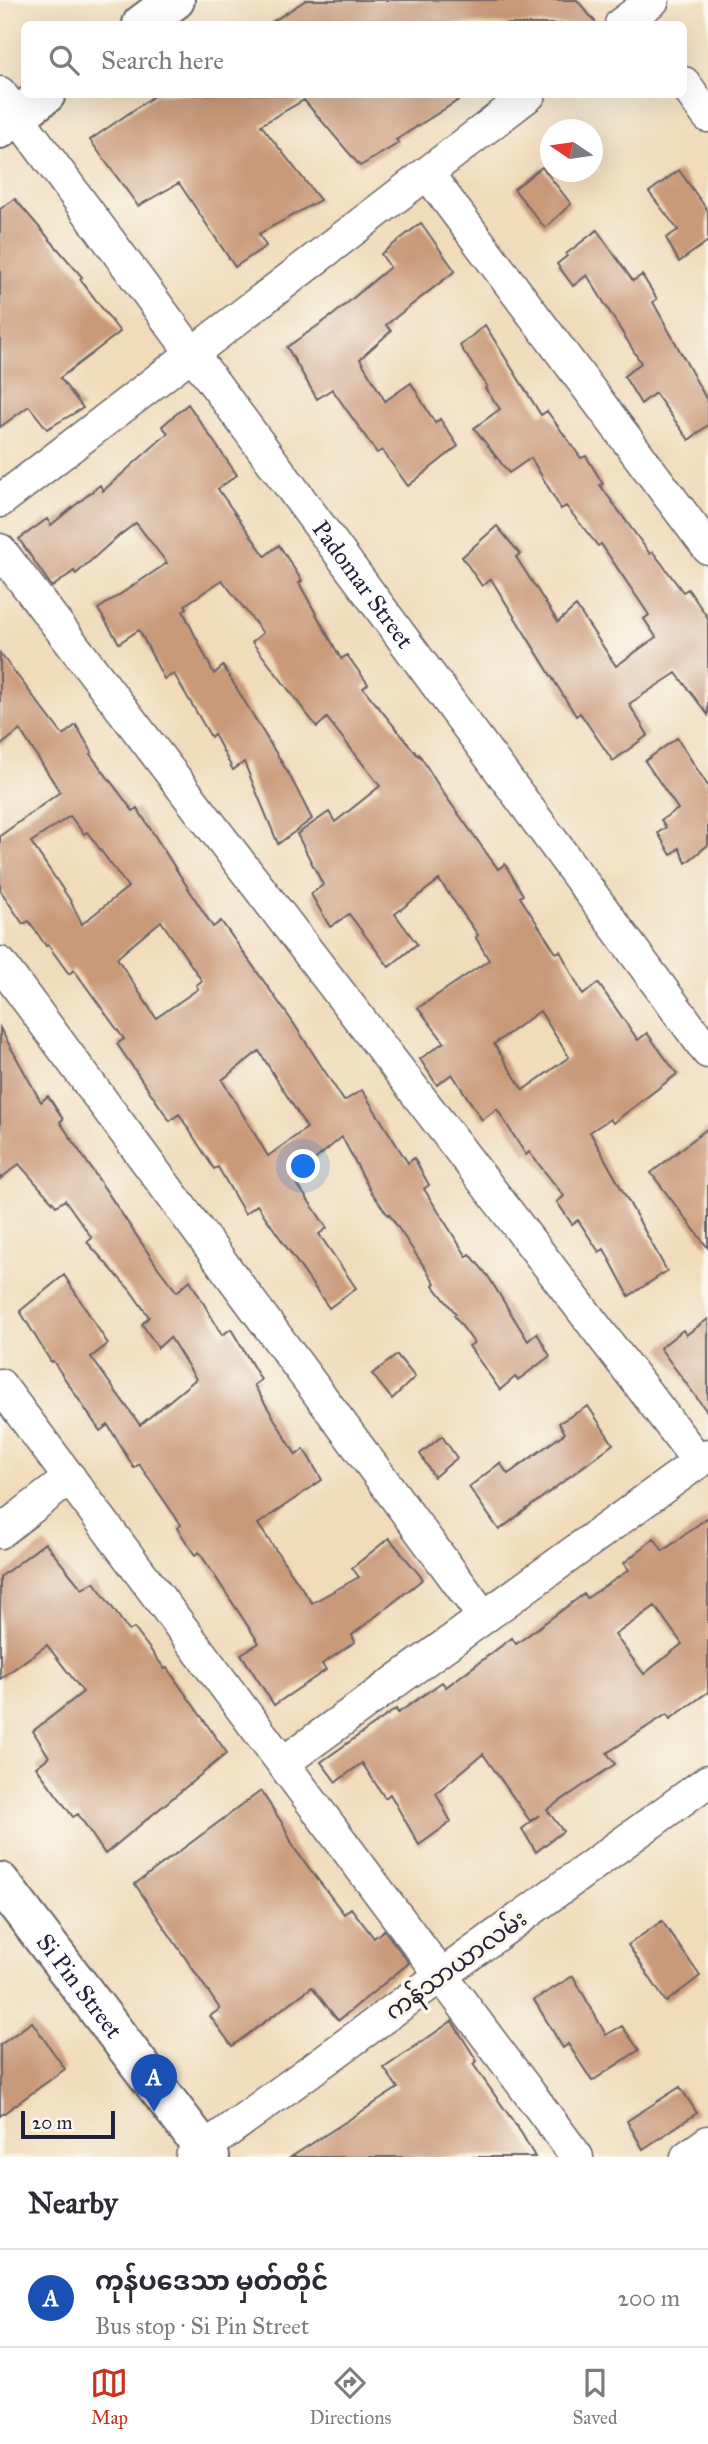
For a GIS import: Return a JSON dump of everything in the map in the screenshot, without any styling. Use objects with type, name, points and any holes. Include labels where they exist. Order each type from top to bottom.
[{"type":"street","points":[[146,21],[175,0]]},
{"type":"street","points":[[687,87],[708,116]]},
{"type":"street","points":[[0,501],[525,98]]},
{"type":"street","name":"Padomar Street","points":[[16,108],[193,355],[708,1052]]},
{"type":"street","points":[[427,173],[708,548]]},
{"type":"street","points":[[0,550],[703,1459],[283,1763]]},
{"type":"street","points":[[0,963],[484,1617]]},
{"type":"street","points":[[0,1385],[577,2157]]},
{"type":"street","points":[[0,1532],[70,1478]]},
{"type":"street","name":"ကန်သာယာလမ်း","points":[[202,2154],[441,1975],[708,1781]]},
{"type":"street","name":"Si Pin Street","points":[[0,1882],[202,2154]]},
{"type":"street","points":[[687,2157],[708,2142]]},
{"type":"building","points":[[306,0],[577,0],[594,21],[274,21]]},
{"type":"building","points":[[151,98],[462,98],[396,140],[399,143],[360,166],[304,100],[261,125],[320,200],[259,234],[266,246],[235,267],[179,183],[138,206],[90,140]]},
{"type":"building","points":[[540,169],[540,182],[554,182],[571,204],[545,228],[514,189]]},
{"type":"building","points":[[679,170],[708,211],[708,241],[679,262],[666,238],[678,230],[649,192]]},
{"type":"building","points":[[15,199],[82,277],[80,279],[120,332],[60,378],[83,408],[47,429],[29,406],[0,427],[0,209]]},
{"type":"building","points":[[421,223],[455,271],[386,325],[391,331],[360,359],[385,401],[411,383],[435,423],[440,419],[458,446],[408,486],[382,450],[377,453],[332,389],[317,399],[287,347],[333,315],[390,267],[381,254]]},
{"type":"building","points":[[597,230],[633,281],[642,275],[657,299],[653,302],[708,402],[708,425],[689,440],[655,393],[641,404],[624,376],[641,363],[587,275],[573,286],[557,264]]},
{"type":"building","points":[[485,325],[541,415],[547,411],[581,458],[586,456],[603,484],[600,485],[650,554],[653,552],[683,592],[688,589],[708,618],[708,715],[676,673],[629,704],[648,735],[613,761],[580,713],[576,716],[491,579],[482,586],[462,557],[497,526],[520,554],[516,557],[558,622],[576,606],[616,666],[656,637],[644,619],[649,615],[601,544],[598,546],[566,506],[561,509],[531,458],[509,473],[474,428],[500,409],[460,346]]},
{"type":"building","points":[[188,404],[237,475],[218,489],[265,556],[279,545],[302,581],[299,583],[341,659],[347,655],[368,684],[363,688],[418,756],[419,754],[498,869],[505,864],[523,895],[520,897],[556,953],[560,951],[583,995],[598,983],[638,1040],[647,1033],[677,1074],[613,1123],[610,1119],[590,1132],[667,1271],[629,1296],[604,1249],[599,1252],[578,1220],[572,1224],[557,1202],[564,1196],[529,1152],[526,1155],[497,1109],[482,1120],[452,1074],[437,1085],[420,1059],[444,1042],[418,1008],[489,960],[476,938],[478,935],[439,880],[395,914],[417,944],[389,967],[349,914],[330,927],[311,894],[323,885],[297,834],[329,812],[335,822],[380,786],[327,718],[317,727],[252,642],[263,633],[222,580],[185,605],[187,608],[183,611],[214,674],[223,666],[290,776],[312,819],[278,844],[244,762],[233,770],[214,734],[211,737],[174,674],[164,679],[139,630],[119,643],[98,609],[167,563],[136,523],[76,574],[74,571],[52,587],[19,539],[47,519],[51,525],[100,485],[103,491],[168,433],[162,426]],"holes":[[[540,1011],[569,1057],[523,1090],[494,1044]]]},
{"type":"building","points":[[0,653],[63,735],[76,725],[92,752],[90,754],[133,811],[137,808],[213,927],[221,921],[292,1021],[344,1101],[362,1090],[408,1163],[414,1158],[429,1185],[424,1189],[467,1257],[470,1254],[488,1276],[528,1341],[537,1333],[550,1356],[518,1380],[515,1377],[500,1390],[469,1346],[474,1343],[454,1315],[456,1314],[433,1285],[435,1283],[370,1190],[342,1137],[293,1178],[327,1228],[319,1234],[356,1288],[329,1308],[257,1205],[245,1214],[218,1167],[214,1169],[179,1114],[170,1121],[117,1044],[124,1039],[74,970],[69,974],[29,921],[23,924],[0,890],[0,836],[60,792],[20,730],[0,746]],"holes":[[[70,816],[84,834],[87,832],[128,887],[82,924],[70,900],[31,842]],[[161,921],[202,981],[196,985],[198,989],[156,1018],[117,958]],[[259,1051],[307,1128],[268,1156],[222,1080]]]},
{"type":"building","points":[[677,738],[708,786],[708,845],[686,863],[679,848],[671,855],[658,833],[666,827],[661,820],[678,809],[645,761]]},
{"type":"building","points":[[0,1028],[41,1102],[48,1096],[63,1119],[60,1122],[159,1269],[177,1292],[190,1280],[222,1335],[231,1329],[261,1380],[254,1385],[296,1455],[304,1449],[322,1480],[258,1524],[312,1603],[359,1577],[352,1568],[389,1538],[423,1579],[352,1635],[355,1642],[322,1664],[326,1670],[274,1705],[241,1654],[259,1643],[199,1552],[195,1555],[177,1528],[181,1525],[139,1464],[134,1468],[108,1425],[100,1431],[53,1361],[51,1362],[20,1311],[64,1275],[108,1344],[91,1357],[140,1425],[196,1379],[170,1337],[158,1348],[142,1324],[149,1317],[130,1290],[87,1242],[92,1238],[65,1200],[56,1206],[19,1164],[0,1179]]},
{"type":"building","points":[[708,1128],[708,1248],[651,1173]]},
{"type":"building","points":[[708,1319],[708,1413],[660,1348],[683,1330],[686,1335]]},
{"type":"building","points":[[397,1355],[415,1377],[392,1399],[372,1374]]},
{"type":"building","points":[[588,1406],[613,1444],[499,1530],[469,1487],[500,1463],[508,1474],[565,1433],[559,1423]]},
{"type":"building","points":[[442,1436],[457,1458],[434,1477],[420,1454]]},
{"type":"building","points":[[708,1517],[708,1692],[670,1719],[667,1714],[607,1753],[615,1764],[547,1810],[563,1831],[536,1852],[522,1829],[539,1815],[530,1821],[483,1754],[436,1793],[451,1822],[419,1845],[390,1794],[385,1798],[362,1763],[336,1782],[321,1762],[396,1709],[398,1713],[442,1682],[446,1687],[512,1638],[516,1644],[584,1594],[587,1598],[629,1570],[624,1563],[654,1538],[663,1551]],"holes":[[[655,1606],[682,1644],[644,1674],[615,1635]]]},
{"type":"building","points":[[45,1543],[82,1589],[94,1582],[129,1631],[134,1628],[165,1669],[167,1668],[227,1753],[105,1854],[78,1814],[73,1817],[36,1767],[49,1757],[33,1731],[83,1692],[47,1645],[0,1679],[0,1577]]},
{"type":"building","points":[[261,1791],[284,1826],[294,1848],[344,1914],[351,1908],[374,1938],[384,1930],[409,1963],[339,2020],[312,1987],[232,2046],[210,2016],[220,2009],[135,1884]]},
{"type":"building","points":[[662,1921],[700,1976],[666,2002],[628,1945]]},
{"type":"building","points":[[573,1976],[606,2035],[622,2026],[639,2050],[592,2081],[568,2044],[563,2048],[534,2000]]},
{"type":"building","points":[[452,2021],[477,2061],[473,2064],[535,2157],[291,2157],[398,2088],[384,2068]]},
{"type":"building","points":[[32,2022],[65,2069],[0,2116],[0,2045]]},
{"type":"building","points":[[680,2087],[697,2113],[643,2149],[627,2121]]},
{"type":"place","name":"ကုန်ပဒေသာ မှတ်တိုင်","points":[[154,2112]]}]
